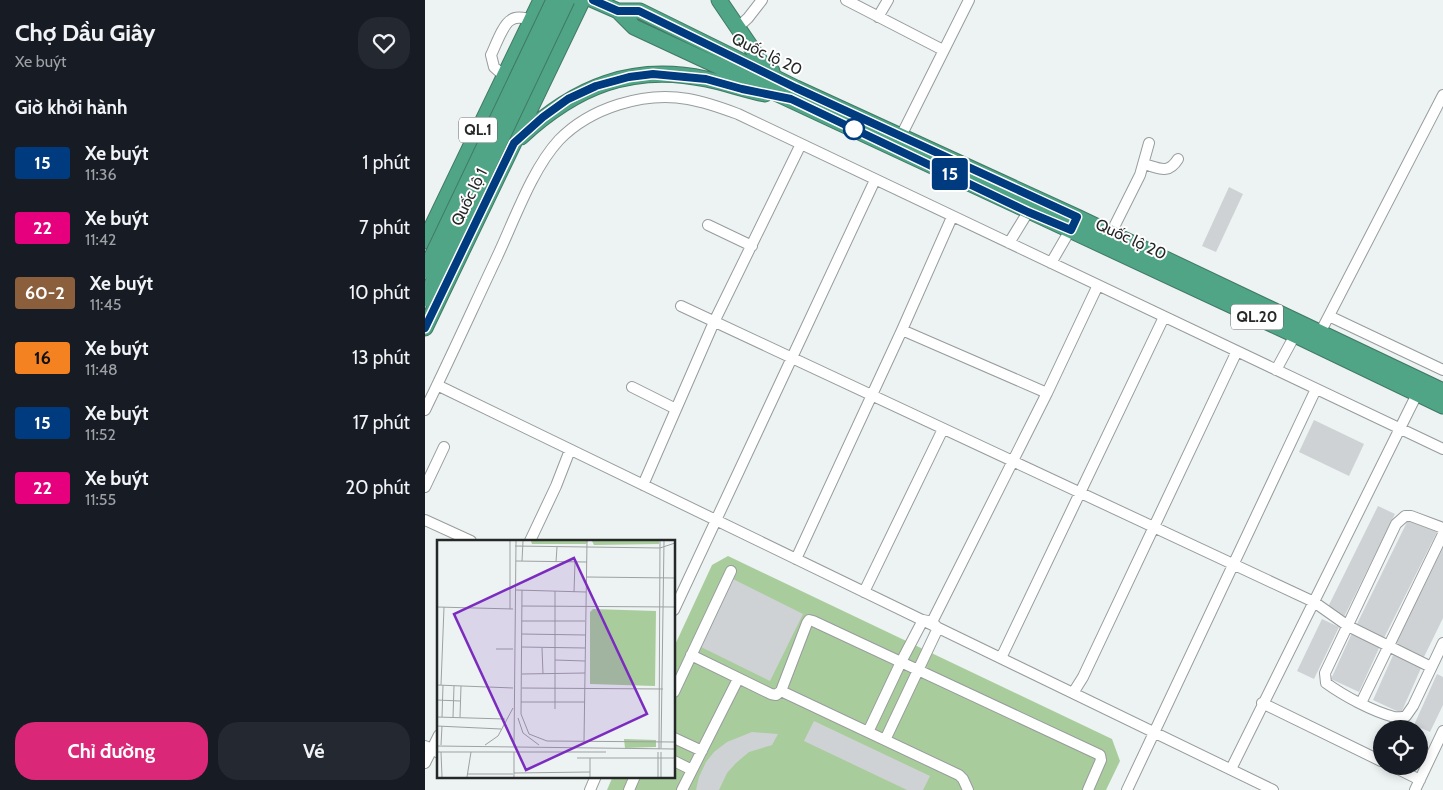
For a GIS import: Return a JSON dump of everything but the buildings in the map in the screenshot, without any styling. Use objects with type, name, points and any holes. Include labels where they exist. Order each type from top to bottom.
[{"type":"highway","name":"Quốc lộ 1","points":[[425,242],[541,0]]},
{"type":"highway","points":[[554,0],[567,7],[573,6],[581,0]]},
{"type":"highway","name":"QL.1","points":[[425,271],[554,0]]},
{"type":"highway","name":"Quốc lộ 1","points":[[425,328],[581,0]]},
{"type":"highway","name":"QL.1","points":[[425,299],[581,0]]},
{"type":"highway","name":"Quốc lộ 20","points":[[581,0],[618,11],[639,11],[793,93],[1028,212],[1111,233],[1443,391]]},
{"type":"highway","name":"QL.20","points":[[719,0],[761,62],[793,93]]},
{"type":"highway","name":"QL.20","points":[[514,143],[543,117],[568,99],[596,86],[629,77],[653,74],[706,79],[742,89],[793,93]]},
{"type":"highway","name":"Quốc lộ 20","points":[[793,93],[901,136],[1295,335],[1443,406]]},
{"type":"street","points":[[737,28],[762,0]]},
{"type":"street","points":[[846,0],[943,50]]},
{"type":"street","points":[[879,17],[888,0]]},
{"type":"street","points":[[901,136],[969,0]]},
{"type":"street","points":[[504,76],[494,67],[491,55],[506,23],[511,19],[517,18],[531,19]]},
{"type":"street","points":[[1320,332],[1443,95]]},
{"type":"street","points":[[425,410],[529,187],[559,141],[573,128],[611,107],[651,98],[670,97],[723,108],[1443,449]]},
{"type":"street","points":[[1111,233],[1140,175],[1149,143]]},
{"type":"street","points":[[643,485],[715,322],[801,144]]},
{"type":"street","points":[[1143,164],[1167,170],[1173,167],[1178,160]]},
{"type":"street","points":[[675,608],[875,180]]},
{"type":"street","points":[[1009,243],[1028,212]]},
{"type":"street","points":[[796,559],[952,217]]},
{"type":"street","points":[[1051,264],[1074,224]]},
{"type":"street","points":[[708,225],[752,246]]},
{"type":"street","points":[[885,740],[917,670],[931,624],[1047,393],[1098,285]]},
{"type":"street","points":[[681,306],[1314,602],[1348,626],[1431,667]]},
{"type":"street","points":[[1329,316],[1443,370]]},
{"type":"street","points":[[1001,658],[1164,317]]},
{"type":"street","points":[[902,330],[1047,393]]},
{"type":"street","points":[[1276,370],[1295,335]]},
{"type":"street","points":[[1073,693],[1083,677],[1237,351]]},
{"type":"street","points":[[437,385],[1273,790]]},
{"type":"street","points":[[633,387],[676,409]]},
{"type":"street","points":[[1127,790],[1316,389]]},
{"type":"street","points":[[1231,769],[1417,394]]},
{"type":"street","points":[[864,592],[943,429]]},
{"type":"street","points":[[425,487],[444,447]]},
{"type":"street","points":[[530,540],[556,486],[570,450]]},
{"type":"street","points":[[1443,528],[1411,516],[1405,516],[1397,524],[1325,673],[1326,683],[1338,692],[1396,718],[1405,716],[1413,706],[1443,643]]},
{"type":"street","points":[[425,520],[469,540]]},
{"type":"street","points":[[1361,703],[1443,534]]},
{"type":"street","points":[[675,690],[731,570]]},
{"type":"street","points":[[691,655],[738,679],[776,695],[781,691],[809,620],[1100,756],[1101,760],[1088,790]]},
{"type":"street","points":[[868,732],[901,662],[931,624]]},
{"type":"street","points":[[683,790],[738,679]]},
{"type":"street","points":[[781,691],[959,775],[968,790]]},
{"type":"street","points":[[1262,704],[1373,757]]},
{"type":"street","points":[[1415,790],[1443,731]]},
{"type":"street","points":[[675,738],[702,751]]},
{"type":"street","points":[[425,763],[432,749]]},
{"type":"street","points":[[675,762],[692,770]]},
{"type":"street","points":[[1410,775],[1420,780]]},
{"type":"street","points":[[590,790],[595,778]]},
{"type":"street","points":[[629,790],[634,778]]},
{"type":"green space","points":[[728,556],[1112,739],[1120,761],[1106,790],[607,790],[612,778],[675,778],[675,645],[712,565]]},
{"type":"bus line","name":"15","points":[[425,328],[514,143],[543,117],[568,99],[596,86],[629,77],[653,74],[706,79],[791,99],[1028,212],[1071,230],[1077,217],[796,88],[639,11],[618,11],[593,0]]}]
